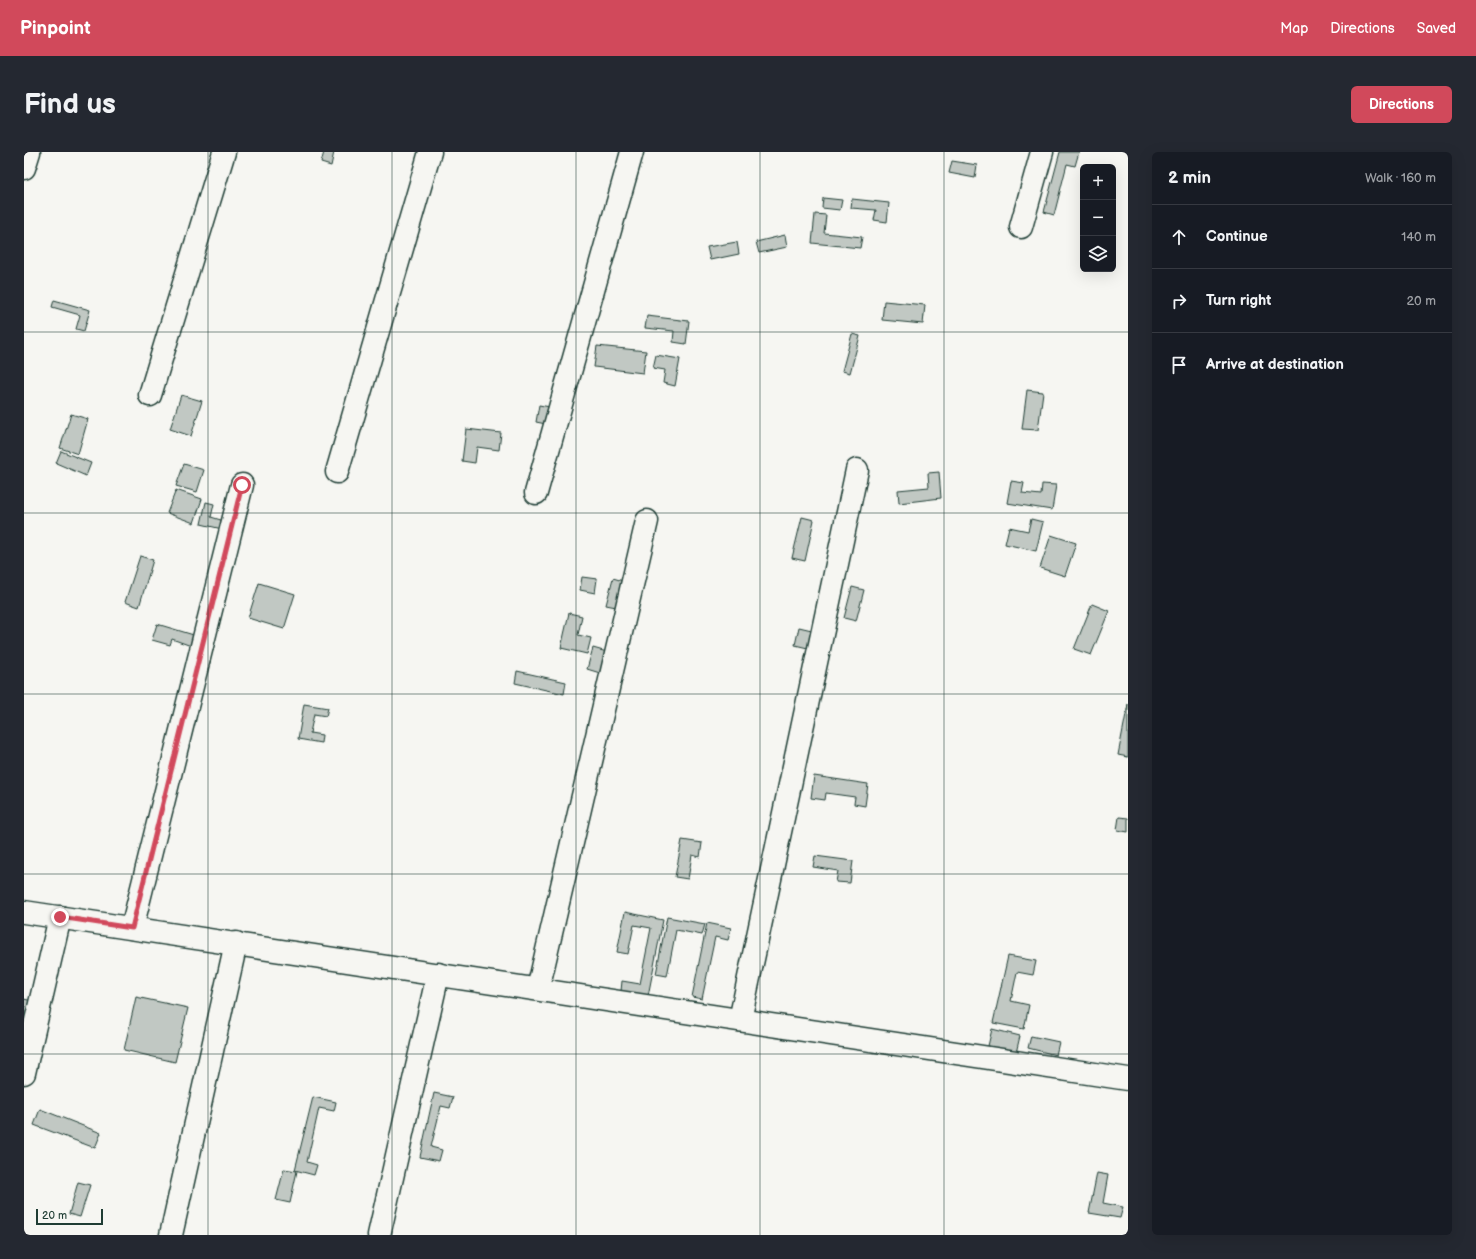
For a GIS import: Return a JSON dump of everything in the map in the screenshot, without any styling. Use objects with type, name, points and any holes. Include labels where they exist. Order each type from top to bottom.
[{"type":"street","points":[[24,168],[28,152]]},
{"type":"street","points":[[150,395],[224,152]]},
{"type":"street","points":[[337,472],[430,152]]},
{"type":"street","points":[[536,493],[632,152]]},
{"type":"street","points":[[1021,227],[1042,152]]},
{"type":"street","points":[[740,1020],[857,470]]},
{"type":"street","points":[[132,928],[242,485]]},
{"type":"street","points":[[538,989],[647,521]]},
{"type":"street","points":[[24,912],[1128,1079]]},
{"type":"street","points":[[24,1073],[60,917]]},
{"type":"street","points":[[171,1235],[236,943]]},
{"type":"street","points":[[378,1235],[438,974]]},
{"type":"building","points":[[324,152],[334,152],[331,166],[321,163]]},
{"type":"building","points":[[1060,152],[1079,152],[1075,166],[1067,164],[1054,215],[1044,212]]},
{"type":"building","points":[[952,161],[977,165],[975,178],[949,173]]},
{"type":"building","points":[[823,198],[842,200],[840,210],[822,208]]},
{"type":"building","points":[[852,199],[889,203],[887,222],[874,220],[876,210],[851,208]]},
{"type":"building","points":[[815,214],[826,215],[824,233],[862,237],[860,248],[812,243]]},
{"type":"building","points":[[785,235],[787,247],[759,253],[756,242]]},
{"type":"building","points":[[737,242],[739,254],[710,260],[707,247]]},
{"type":"building","points":[[54,300],[90,310],[84,331],[76,329],[80,315],[52,307]]},
{"type":"building","points":[[884,301],[925,305],[923,324],[882,320]]},
{"type":"building","points":[[647,316],[689,321],[686,344],[673,342],[674,331],[645,328]]},
{"type":"building","points":[[852,334],[860,336],[850,373],[842,371]]},
{"type":"building","points":[[597,346],[646,351],[643,373],[594,367]]},
{"type":"building","points":[[656,355],[680,359],[675,386],[663,383],[665,370],[653,368]]},
{"type":"building","points":[[1027,390],[1043,392],[1038,430],[1022,429]]},
{"type":"building","points":[[181,395],[202,401],[191,436],[170,429]]},
{"type":"building","points":[[539,405],[550,407],[546,424],[536,422]]},
{"type":"building","points":[[71,414],[88,419],[78,454],[60,448]]},
{"type":"building","points":[[466,429],[501,433],[499,450],[477,447],[475,463],[462,461]]},
{"type":"building","points":[[61,451],[91,463],[86,476],[56,463]]},
{"type":"building","points":[[184,464],[204,470],[197,492],[176,486]]},
{"type":"building","points":[[939,472],[941,498],[899,503],[898,490],[929,487],[928,473]]},
{"type":"building","points":[[1011,481],[1024,483],[1022,493],[1041,495],[1042,484],[1056,485],[1052,510],[1007,503]]},
{"type":"building","points":[[176,490],[202,499],[194,523],[167,513]]},
{"type":"building","points":[[206,502],[214,504],[211,517],[224,521],[222,529],[201,524]]},
{"type":"building","points":[[802,517],[814,520],[805,561],[792,558]]},
{"type":"building","points":[[1031,519],[1043,522],[1036,551],[1005,544],[1009,527],[1028,531]]},
{"type":"building","points":[[1051,535],[1076,543],[1065,576],[1040,568]]},
{"type":"building","points":[[140,556],[153,560],[139,607],[125,602]]},
{"type":"building","points":[[582,577],[597,579],[595,593],[580,590]]},
{"type":"building","points":[[613,578],[623,581],[616,607],[606,605]]},
{"type":"building","points":[[259,583],[295,594],[284,629],[248,618]]},
{"type":"building","points":[[852,587],[864,590],[856,621],[844,618]]},
{"type":"building","points":[[1092,604],[1109,611],[1091,655],[1074,649]]},
{"type":"building","points":[[569,613],[582,616],[578,635],[591,638],[587,654],[561,648]]},
{"type":"building","points":[[157,624],[197,636],[194,647],[172,639],[170,645],[152,640]]},
{"type":"building","points":[[799,627],[816,631],[812,649],[795,645]]},
{"type":"building","points":[[593,648],[607,652],[600,673],[587,669]]},
{"type":"building","points":[[517,671],[566,682],[564,694],[515,683]]},
{"type":"building","points":[[304,704],[328,708],[326,716],[314,714],[310,733],[322,735],[321,743],[298,739]]},
{"type":"building","points":[[1128,704],[1128,757],[1118,755]]},
{"type":"building","points":[[814,776],[868,784],[865,806],[854,804],[855,797],[826,793],[825,800],[811,798]]},
{"type":"building","points":[[1119,817],[1128,818],[1128,832],[1117,830]]},
{"type":"building","points":[[682,840],[702,843],[700,857],[692,855],[688,879],[675,877]]},
{"type":"building","points":[[815,856],[853,861],[850,883],[836,882],[838,871],[813,867]]},
{"type":"building","points":[[625,912],[663,920],[648,996],[621,991],[622,981],[640,984],[651,928],[634,925],[628,954],[617,952]]},
{"type":"building","points":[[667,917],[705,924],[702,935],[676,930],[667,976],[656,974]]},
{"type":"building","points":[[707,923],[731,928],[728,940],[715,937],[702,999],[692,997]]},
{"type":"building","points":[[1008,956],[1036,961],[1033,975],[1017,972],[1011,1001],[1029,1005],[1024,1029],[993,1023]]},
{"type":"building","points":[[136,997],[188,1008],[175,1062],[124,1050]]},
{"type":"building","points":[[24,999],[36,1002],[33,1017],[24,1015]]},
{"type":"building","points":[[992,1029],[1020,1036],[1016,1053],[988,1046]]},
{"type":"building","points":[[1031,1036],[1059,1042],[1056,1055],[1028,1048]]},
{"type":"building","points":[[434,1093],[453,1097],[450,1108],[441,1106],[431,1147],[442,1150],[439,1161],[420,1157]]},
{"type":"building","points":[[313,1097],[336,1102],[334,1111],[319,1108],[307,1162],[317,1165],[314,1175],[295,1170]]},
{"type":"building","points":[[40,1109],[101,1133],[95,1148],[34,1125]]},
{"type":"building","points":[[284,1169],[297,1171],[290,1203],[276,1200]]},
{"type":"building","points":[[1097,1173],[1108,1175],[1103,1203],[1123,1207],[1120,1218],[1089,1213]]},
{"type":"building","points":[[78,1182],[90,1185],[80,1217],[69,1214]]},
{"type":"route","points":[[60,917],[132,928],[242,485]]}]
